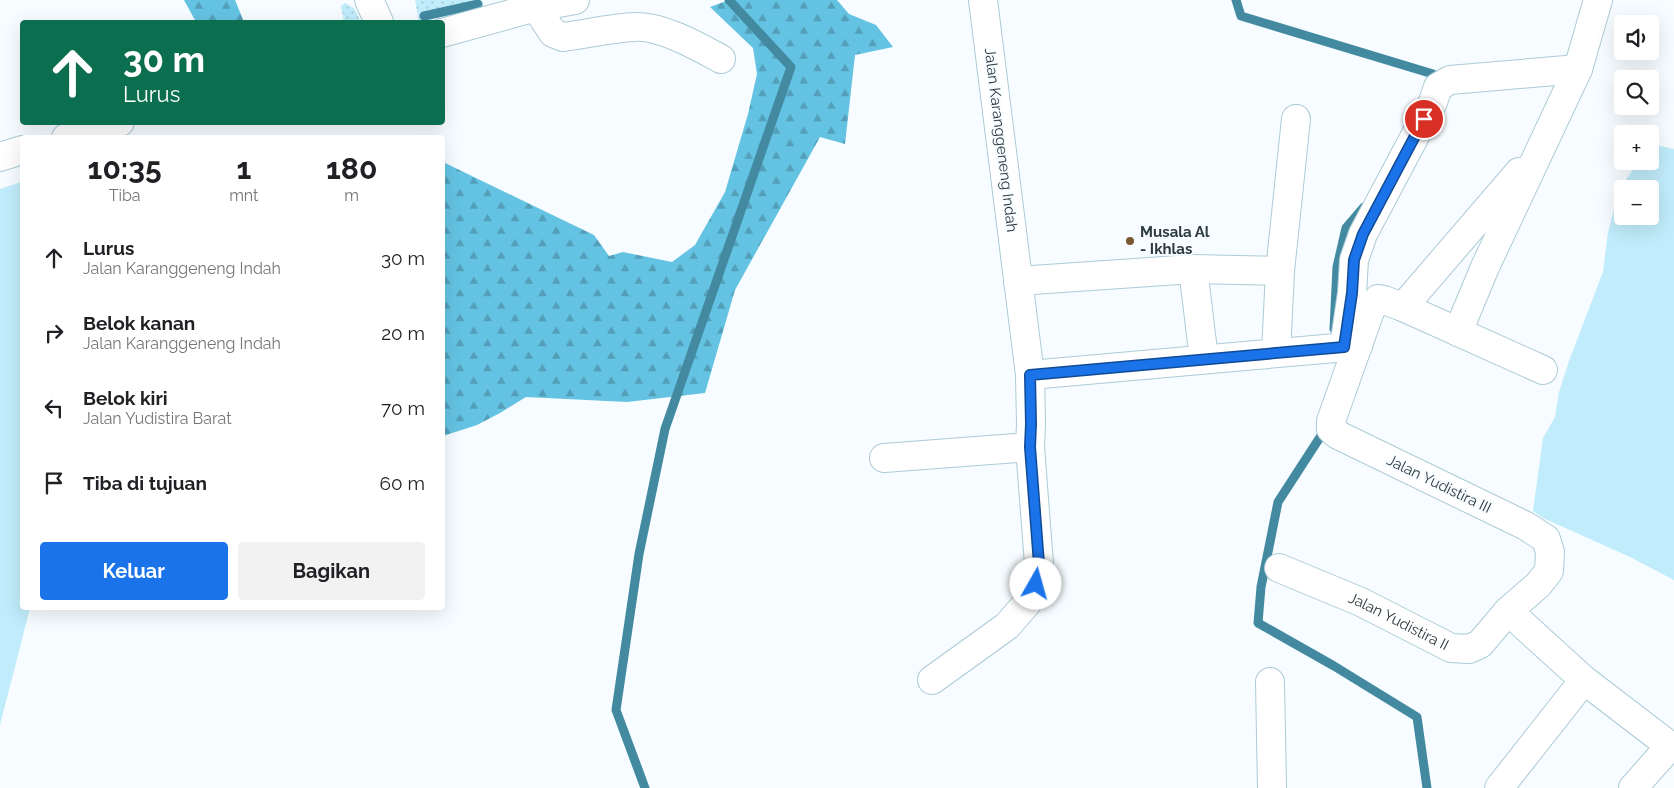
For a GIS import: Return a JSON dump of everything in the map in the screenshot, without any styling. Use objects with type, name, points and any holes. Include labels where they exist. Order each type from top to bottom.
[{"type":"street","points":[[370,0],[378,20]]},
{"type":"street","points":[[445,32],[533,3],[575,0]]},
{"type":"street","name":"Jalan Karanggeneng Indah","points":[[932,680],[1007,626],[1027,603],[1036,584],[1039,564],[1030,447],[1030,375],[983,0]]},
{"type":"street","points":[[1458,332],[1485,267],[1578,69],[1598,0]]},
{"type":"street","points":[[533,3],[553,33],[563,37],[637,26],[657,30],[688,42],[721,59]]},
{"type":"street","points":[[1342,347],[1352,293],[1354,260],[1363,234],[1433,102],[1438,87],[1450,80],[1578,69]]},
{"type":"street","points":[[1276,353],[1280,270],[1296,119]]},
{"type":"street","points":[[76,135],[110,125]]},
{"type":"street","points":[[1403,307],[1540,147]]},
{"type":"street","points":[[0,157],[20,151]]},
{"type":"street","points":[[1018,281],[1193,269],[1280,270]]},
{"type":"street","points":[[1193,269],[1204,360]]},
{"type":"street","points":[[1030,375],[1342,347],[1378,299],[1403,307],[1543,370]]},
{"type":"street","name":"Jalan Yudistira III","points":[[1342,347],[1331,420],[1331,429],[1334,432],[1526,526],[1546,539],[1550,552],[1549,571],[1538,585],[1508,611]]},
{"type":"street","points":[[884,458],[1030,447]]},
{"type":"street","name":"Jalan Yudistira II","points":[[1279,568],[1361,602],[1451,648],[1468,649],[1480,644],[1508,611]]},
{"type":"street","points":[[1508,611],[1584,680],[1672,748],[1633,788]]},
{"type":"street","points":[[1499,788],[1584,680]]},
{"type":"street","points":[[1270,682],[1272,788]]},
{"type":"shaded area","points":[[415,0],[480,0],[484,9],[429,20],[419,20]]},
{"type":"shaded area","points":[[345,3],[354,8],[360,20],[344,20],[341,6]]},
{"type":"shaded area","points":[[1659,146],[1674,149],[1674,580],[1630,557],[1543,518],[1533,511],[1543,438],[1555,417],[1559,392],[1569,361],[1603,272],[1608,232],[1614,210],[1614,225],[1659,225],[1659,180],[1626,180],[1633,170],[1659,170]]},
{"type":"shaded area","points":[[20,182],[20,610],[29,610],[0,725],[0,189]]},
{"type":"green space","points":[[184,0],[235,0],[243,20],[195,20]]},
{"type":"green space","points":[[729,0],[837,0],[849,14],[876,25],[893,47],[855,55],[845,144],[820,137],[735,290],[705,393],[627,402],[526,397],[477,425],[445,435],[445,163],[594,235],[609,256],[623,252],[672,262],[695,245],[725,192],[748,114],[757,74],[753,48],[710,7]]},
{"type":"waterway","points":[[645,788],[616,710],[639,554],[665,429],[791,67],[729,0]]},
{"type":"waterway","points":[[1236,0],[1241,16],[1433,74],[1430,85]]},
{"type":"waterway","points":[[424,16],[478,4]]},
{"type":"waterway","points":[[1334,329],[1337,267],[1346,228],[1364,207]]},
{"type":"waterway","points":[[1326,428],[1278,502],[1261,587],[1258,623],[1334,666],[1417,717],[1427,788]]},
{"type":"place","name":"Musala Al - Ikhlas","points":[[1130,241]]},
{"type":"route","points":[[1036,584],[1039,564],[1030,447],[1030,375],[1344,347],[1352,293],[1354,260],[1363,234],[1424,119]]}]
